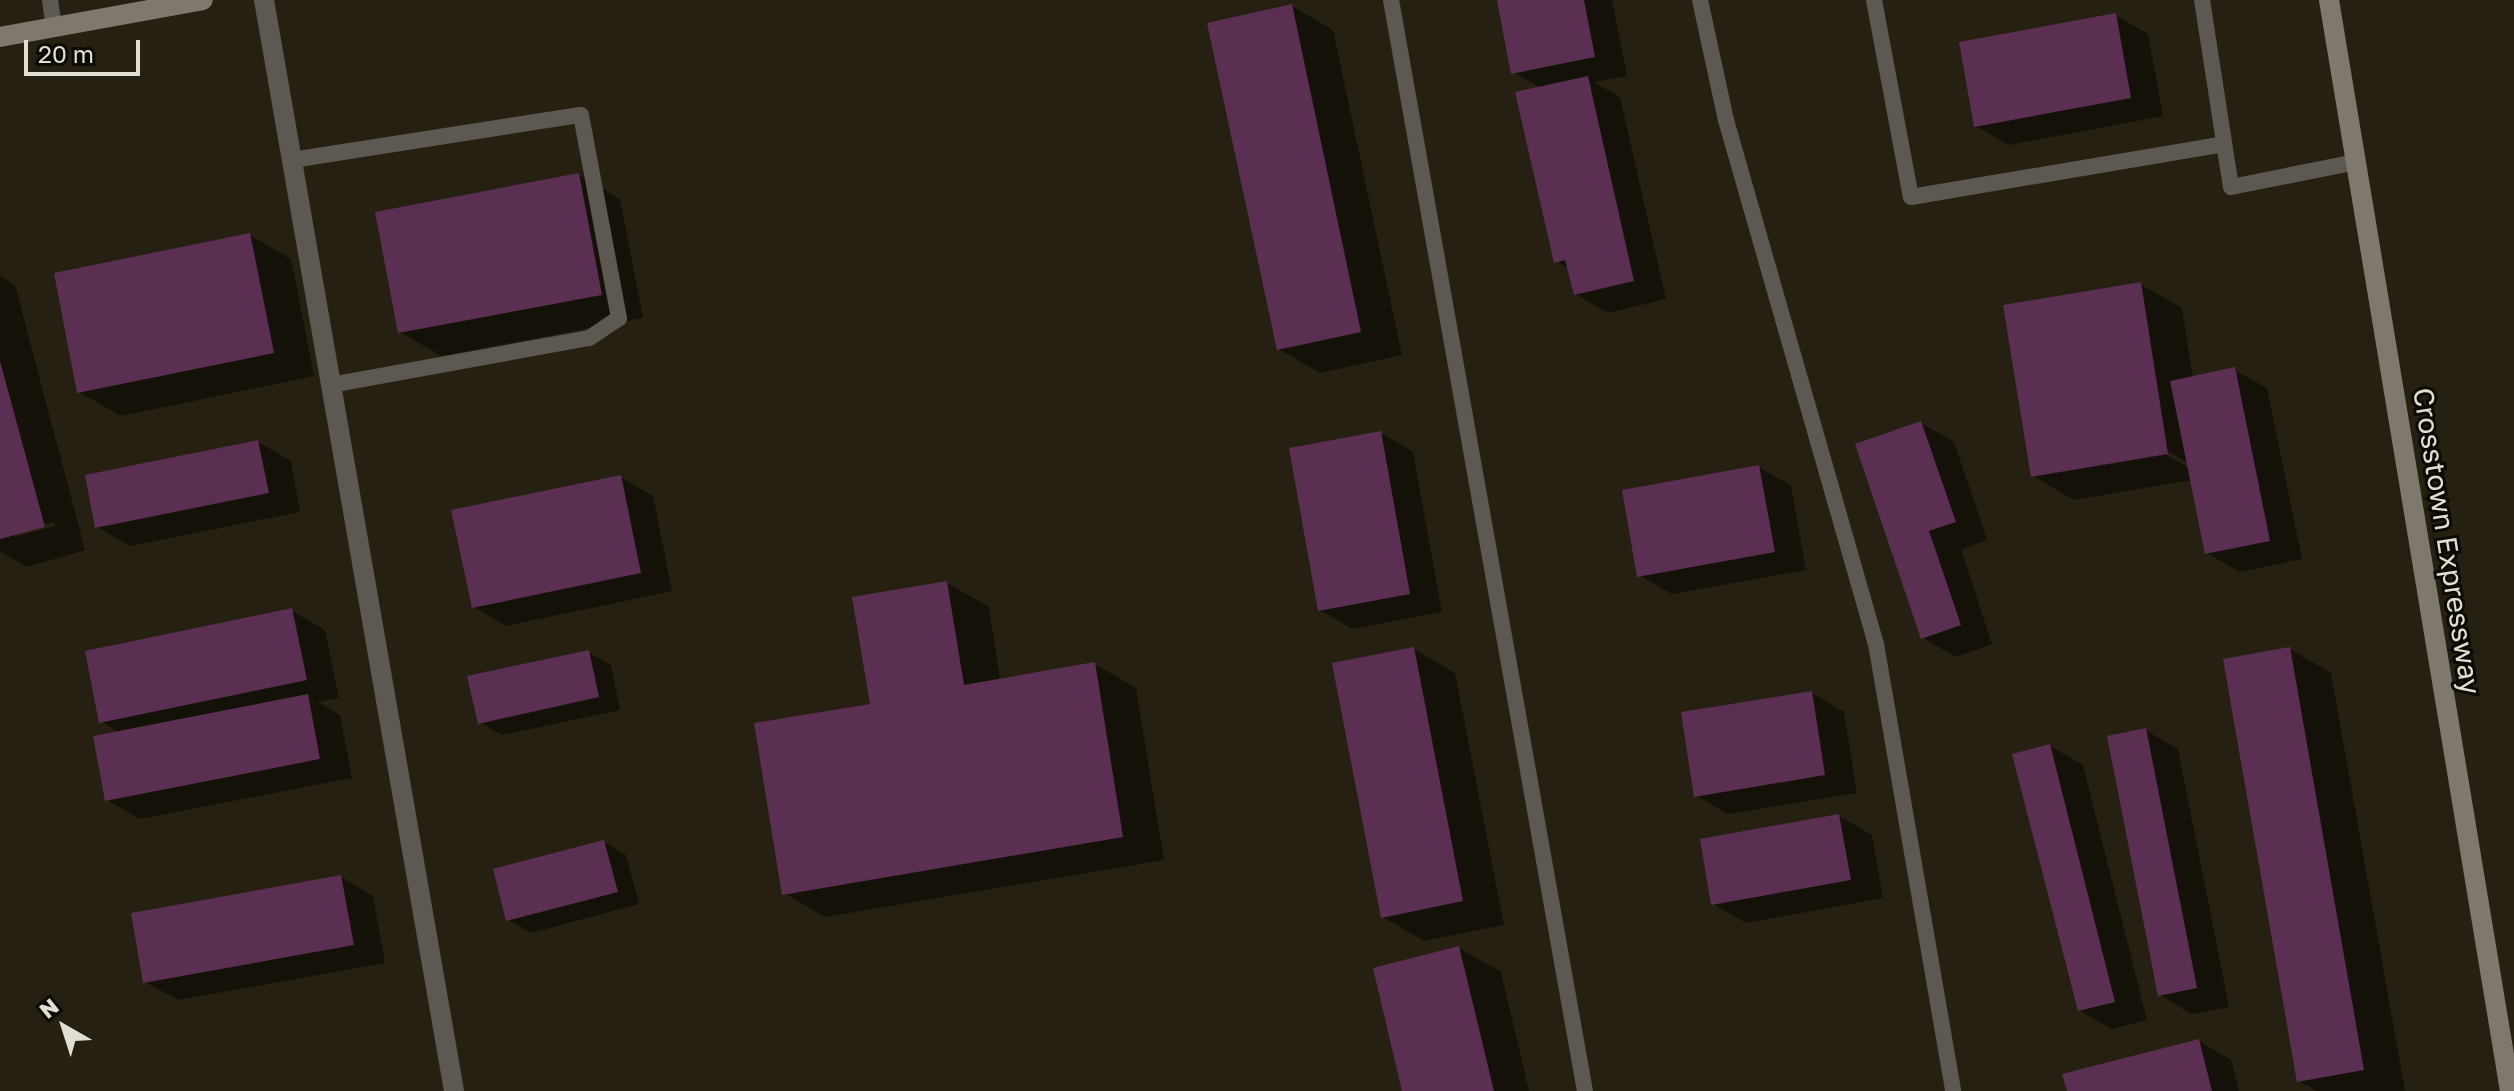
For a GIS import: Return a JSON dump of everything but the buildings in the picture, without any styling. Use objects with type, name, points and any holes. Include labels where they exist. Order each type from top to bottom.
[{"type":"main road","points":[[0,37],[203,0]]},
{"type":"main road","name":"Crosstown Expressway","points":[[2329,0],[2510,1091]]},
{"type":"street","points":[[264,0],[454,1091]]},
{"type":"lane","points":[[50,0],[54,27]]},
{"type":"lane","points":[[1391,0],[1585,1091]]},
{"type":"lane","points":[[1700,0],[1726,120],[1876,644],[1953,1091]]},
{"type":"lane","points":[[1874,0],[1911,197],[2223,144]]},
{"type":"lane","points":[[2202,0],[2231,187],[2356,162]]},
{"type":"lane","points":[[292,160],[581,115],[619,318],[589,338],[331,385]]}]
